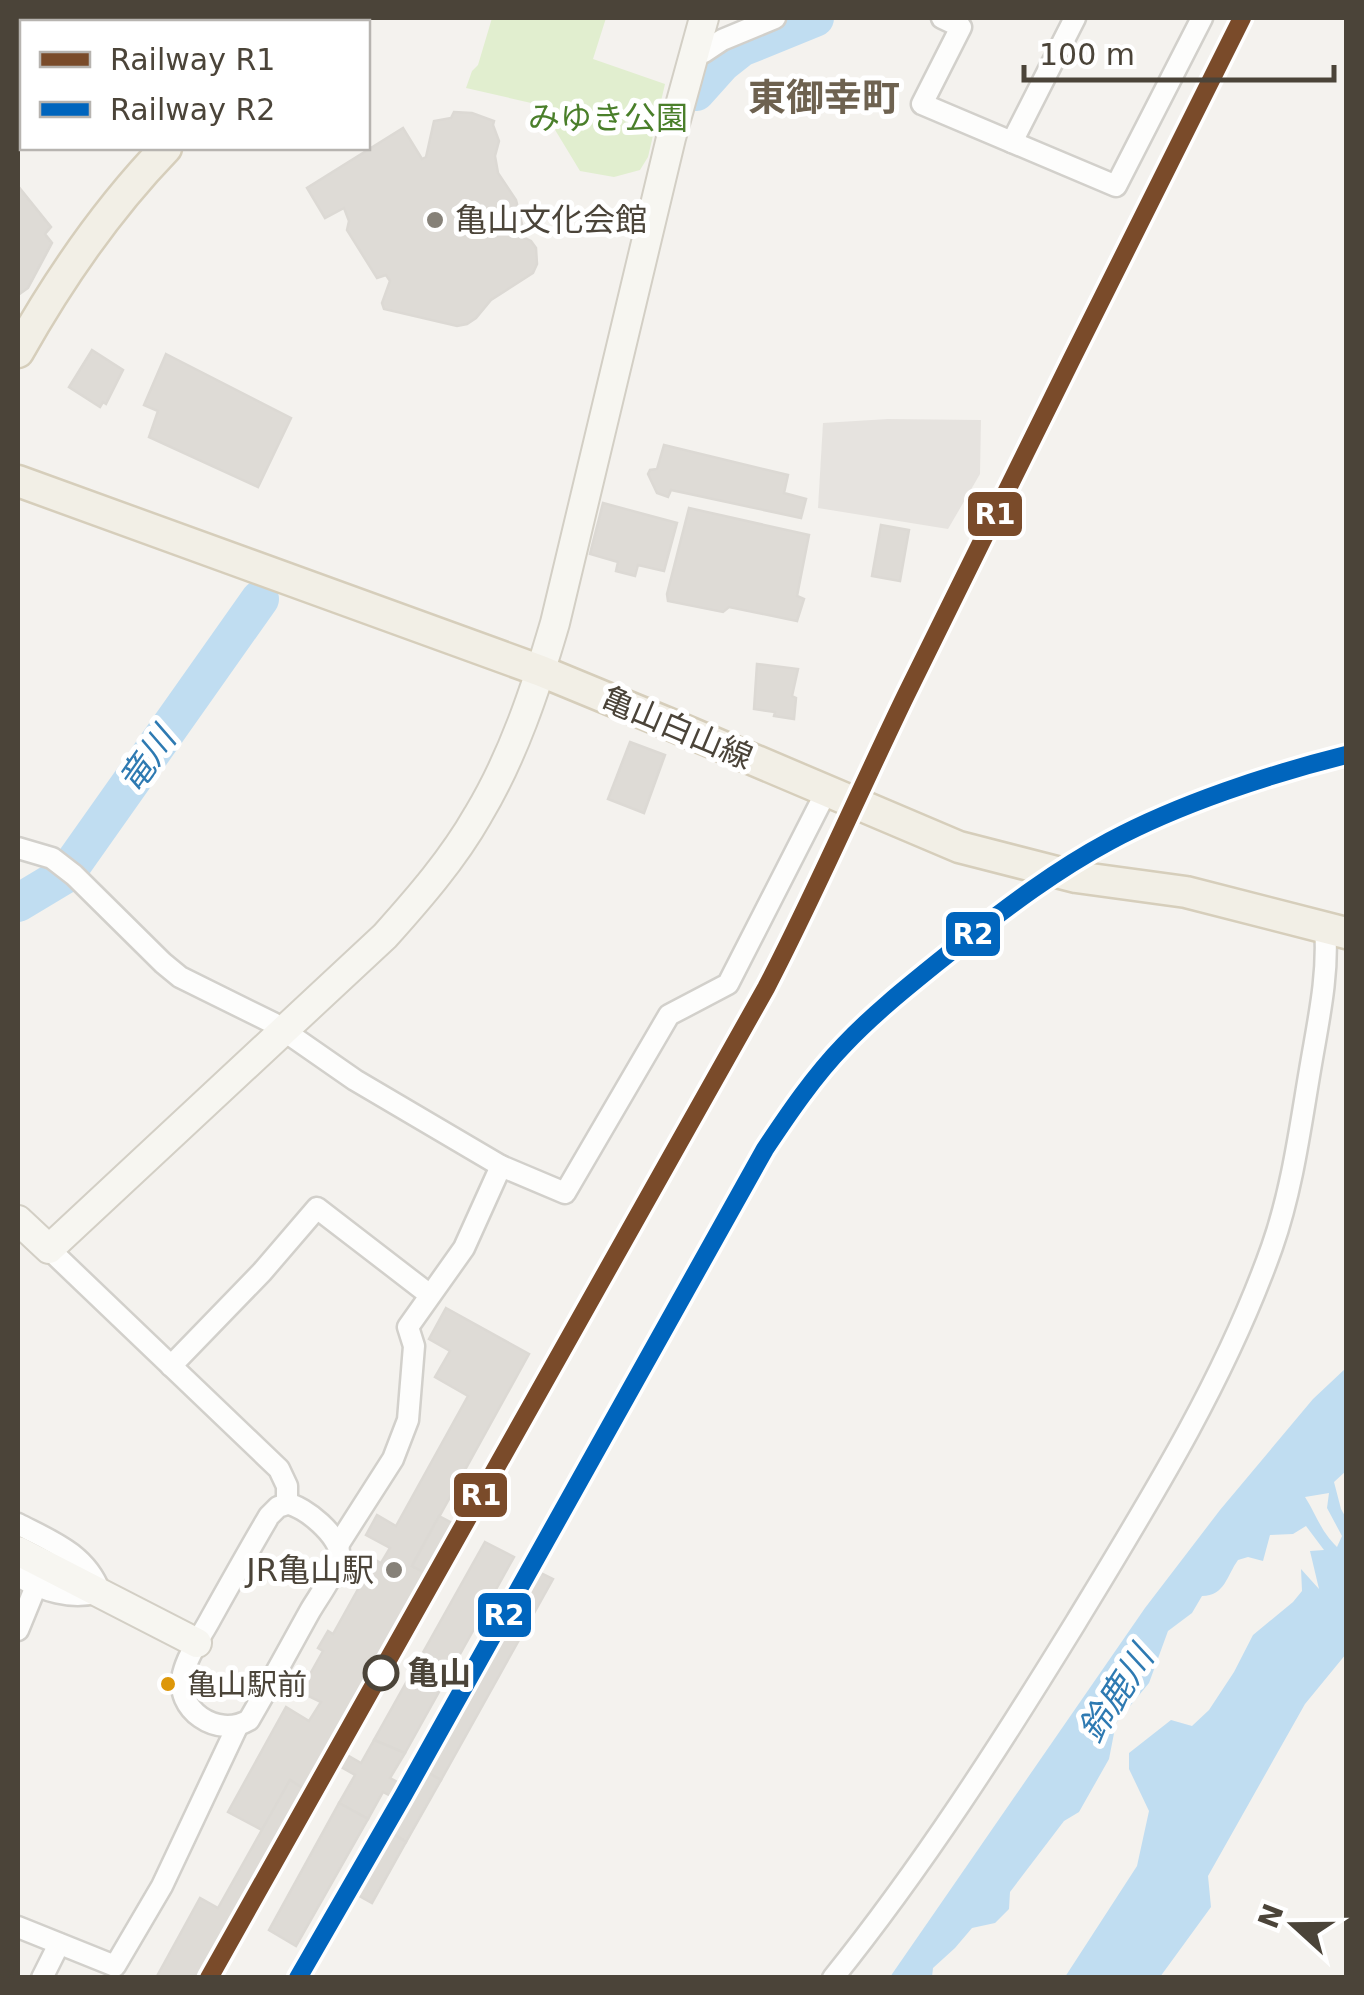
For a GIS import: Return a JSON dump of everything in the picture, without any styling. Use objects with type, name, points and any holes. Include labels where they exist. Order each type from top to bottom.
[{"type":"main road","points":[[18,352],[84,246],[164,150]]},
{"type":"main road","name":"亀山白山線","points":[[18,481],[541,671],[959,848],[1084,878],[1186,892],[1337,931]]},
{"type":"street","points":[[49,1250],[385,936],[433,881],[478,815],[541,671],[555,624],[671,138],[704,18]]},
{"type":"street","points":[[694,54],[774,18]]},
{"type":"street","points":[[942,18],[961,27],[922,104],[1116,186],[1202,18]]},
{"type":"street","points":[[1012,142],[1076,18]]},
{"type":"street","points":[[18,848],[52,858],[180,977],[272,1023],[355,1080],[501,1166],[565,1193],[669,1015],[728,984],[826,792]]},
{"type":"street","points":[[833,1978],[985,1766],[1040,1680],[1165,1471],[1238,1332],[1273,1244],[1298,1140],[1327,948],[1337,931]]},
{"type":"street","points":[[338,1545],[394,1460],[404,1433],[414,1346],[408,1327],[464,1248],[501,1166]]},
{"type":"street","points":[[171,1366],[262,1272],[317,1208],[430,1295]]},
{"type":"street","points":[[18,1220],[279,1469],[286,1486],[287,1504]]},
{"type":"street","points":[[287,1504],[295,1504],[306,1512],[338,1545],[339,1554],[249,1720],[237,1727],[225,1727],[200,1717],[186,1698],[183,1673],[268,1516],[287,1504]]},
{"type":"street","points":[[18,1524],[60,1546],[87,1566],[100,1592]]},
{"type":"street","points":[[18,1550],[34,1576],[100,1592],[197,1644]]},
{"type":"street","points":[[18,1630],[34,1576]]},
{"type":"street","points":[[18,1926],[115,1966],[162,1886],[237,1727]]},
{"type":"street","points":[[42,1978],[59,1944]]},
{"type":"green space","name":"みゆき公園","points":[[492,18],[606,18],[593,59],[665,84],[648,157],[640,170],[614,177],[580,171],[540,105],[466,88],[478,65]]},
{"type":"shaded area","points":[[981,420],[980,474],[948,529],[818,508],[823,423]]},
{"type":"water","name":"鈴鹿川","points":[[1346,1368],[1346,1471],[1334,1482],[1346,1518],[1346,1654],[1305,1704],[1208,1876],[1211,1907],[1160,1977],[1065,1977],[1137,1866],[1149,1811],[1129,1769],[1129,1753],[1171,1720],[1192,1726],[1209,1710],[1253,1635],[1302,1591],[1301,1569],[1319,1589],[1310,1551],[1324,1550],[1306,1526],[1293,1534],[1270,1535],[1263,1561],[1248,1557],[1238,1560],[1221,1589],[1202,1596],[1192,1613],[1168,1631],[1149,1683],[1116,1723],[1109,1759],[1079,1812],[1064,1821],[1010,1892],[1009,1909],[995,1923],[972,1928],[933,1968],[932,1977],[890,1977],[1145,1608],[1313,1399]],"holes":[[[1329,1493],[1327,1508],[1342,1536],[1337,1547],[1305,1497]]]},
{"type":"building","name":"亀山文化会館","points":[[454,112],[472,113],[494,121],[499,141],[495,156],[498,173],[516,200],[522,224],[518,232],[536,248],[537,264],[533,273],[491,300],[476,318],[457,326],[384,309],[382,303],[390,281],[386,275],[377,278],[347,230],[349,221],[344,208],[325,218],[307,188],[403,128],[422,159],[426,157],[434,121],[451,118]]},
{"type":"building","points":[[18,186],[51,227],[45,234],[52,243],[28,288],[18,295]]},
{"type":"building","points":[[92,350],[123,370],[106,404],[103,402],[100,407],[69,387]]},
{"type":"building","points":[[166,354],[291,418],[258,487],[149,437],[158,411],[144,405]]},
{"type":"building","points":[[664,445],[788,475],[784,493],[806,499],[801,518],[671,490],[668,497],[657,493],[648,474],[657,469]]},
{"type":"building","points":[[603,503],[677,523],[664,571],[638,565],[635,576],[616,571],[618,562],[590,554]]},
{"type":"building","points":[[689,508],[809,535],[797,596],[804,599],[797,621],[729,607],[723,612],[668,601]]},
{"type":"building","points":[[881,525],[909,530],[900,581],[872,576]]},
{"type":"building","points":[[757,664],[798,669],[792,696],[796,698],[794,719],[754,709]]},
{"type":"building","points":[[630,742],[665,755],[644,813],[608,799]]},
{"type":"building","name":"JR亀山駅","points":[[446,1308],[529,1354],[412,1566],[429,1575],[309,1792],[290,1780],[262,1830],[228,1812],[286,1707],[309,1721],[321,1702],[300,1692],[323,1651],[318,1648],[328,1631],[333,1634],[372,1564],[367,1562],[370,1557],[381,1563],[390,1548],[366,1535],[377,1515],[396,1526],[468,1396],[435,1377],[450,1351],[429,1339]]},
{"type":"building","points":[[439,1516],[456,1525],[429,1575],[412,1566]]},
{"type":"building","points":[[485,1542],[514,1557],[405,1753],[374,1740]]},
{"type":"building","points":[[535,1570],[553,1579],[441,1780],[423,1770]]},
{"type":"building","points":[[374,1740],[405,1753],[390,1778],[412,1790],[423,1770],[441,1780],[406,1842],[389,1831],[404,1803],[383,1792],[368,1819],[339,1803],[355,1775],[327,1759],[333,1747],[361,1763]]},
{"type":"building","points":[[290,1780],[309,1792],[202,1978],[156,1978],[200,1898],[218,1908]]},
{"type":"building","points":[[339,1803],[368,1819],[296,1946],[269,1930]]},
{"type":"building","points":[[389,1831],[406,1842],[372,1903],[354,1893]]},
{"type":"waterway","name":"竜川","points":[[696,92],[741,48],[815,18]]},
{"type":"waterway","name":"竜川","points":[[18,903],[63,876],[73,864],[260,599]]},
{"type":"rail line","name":"R1","points":[[209,1978],[766,988],[906,695],[1242,18]]},
{"type":"rail line","name":"R2","points":[[298,1978],[765,1149],[833,1057],[885,1006],[959,945],[1090,852],[1195,803],[1346,755]]},
{"type":"place","name":"亀山文化会館","points":[[435,220]]},
{"type":"place","name":"JR亀山駅","points":[[394,1570]]},
{"type":"place","name":"亀山","points":[[381,1673]]},
{"type":"place","name":"亀山駅前","points":[[168,1684]]},
{"type":"district","name":"東御幸町","points":[[824,98]]}]
